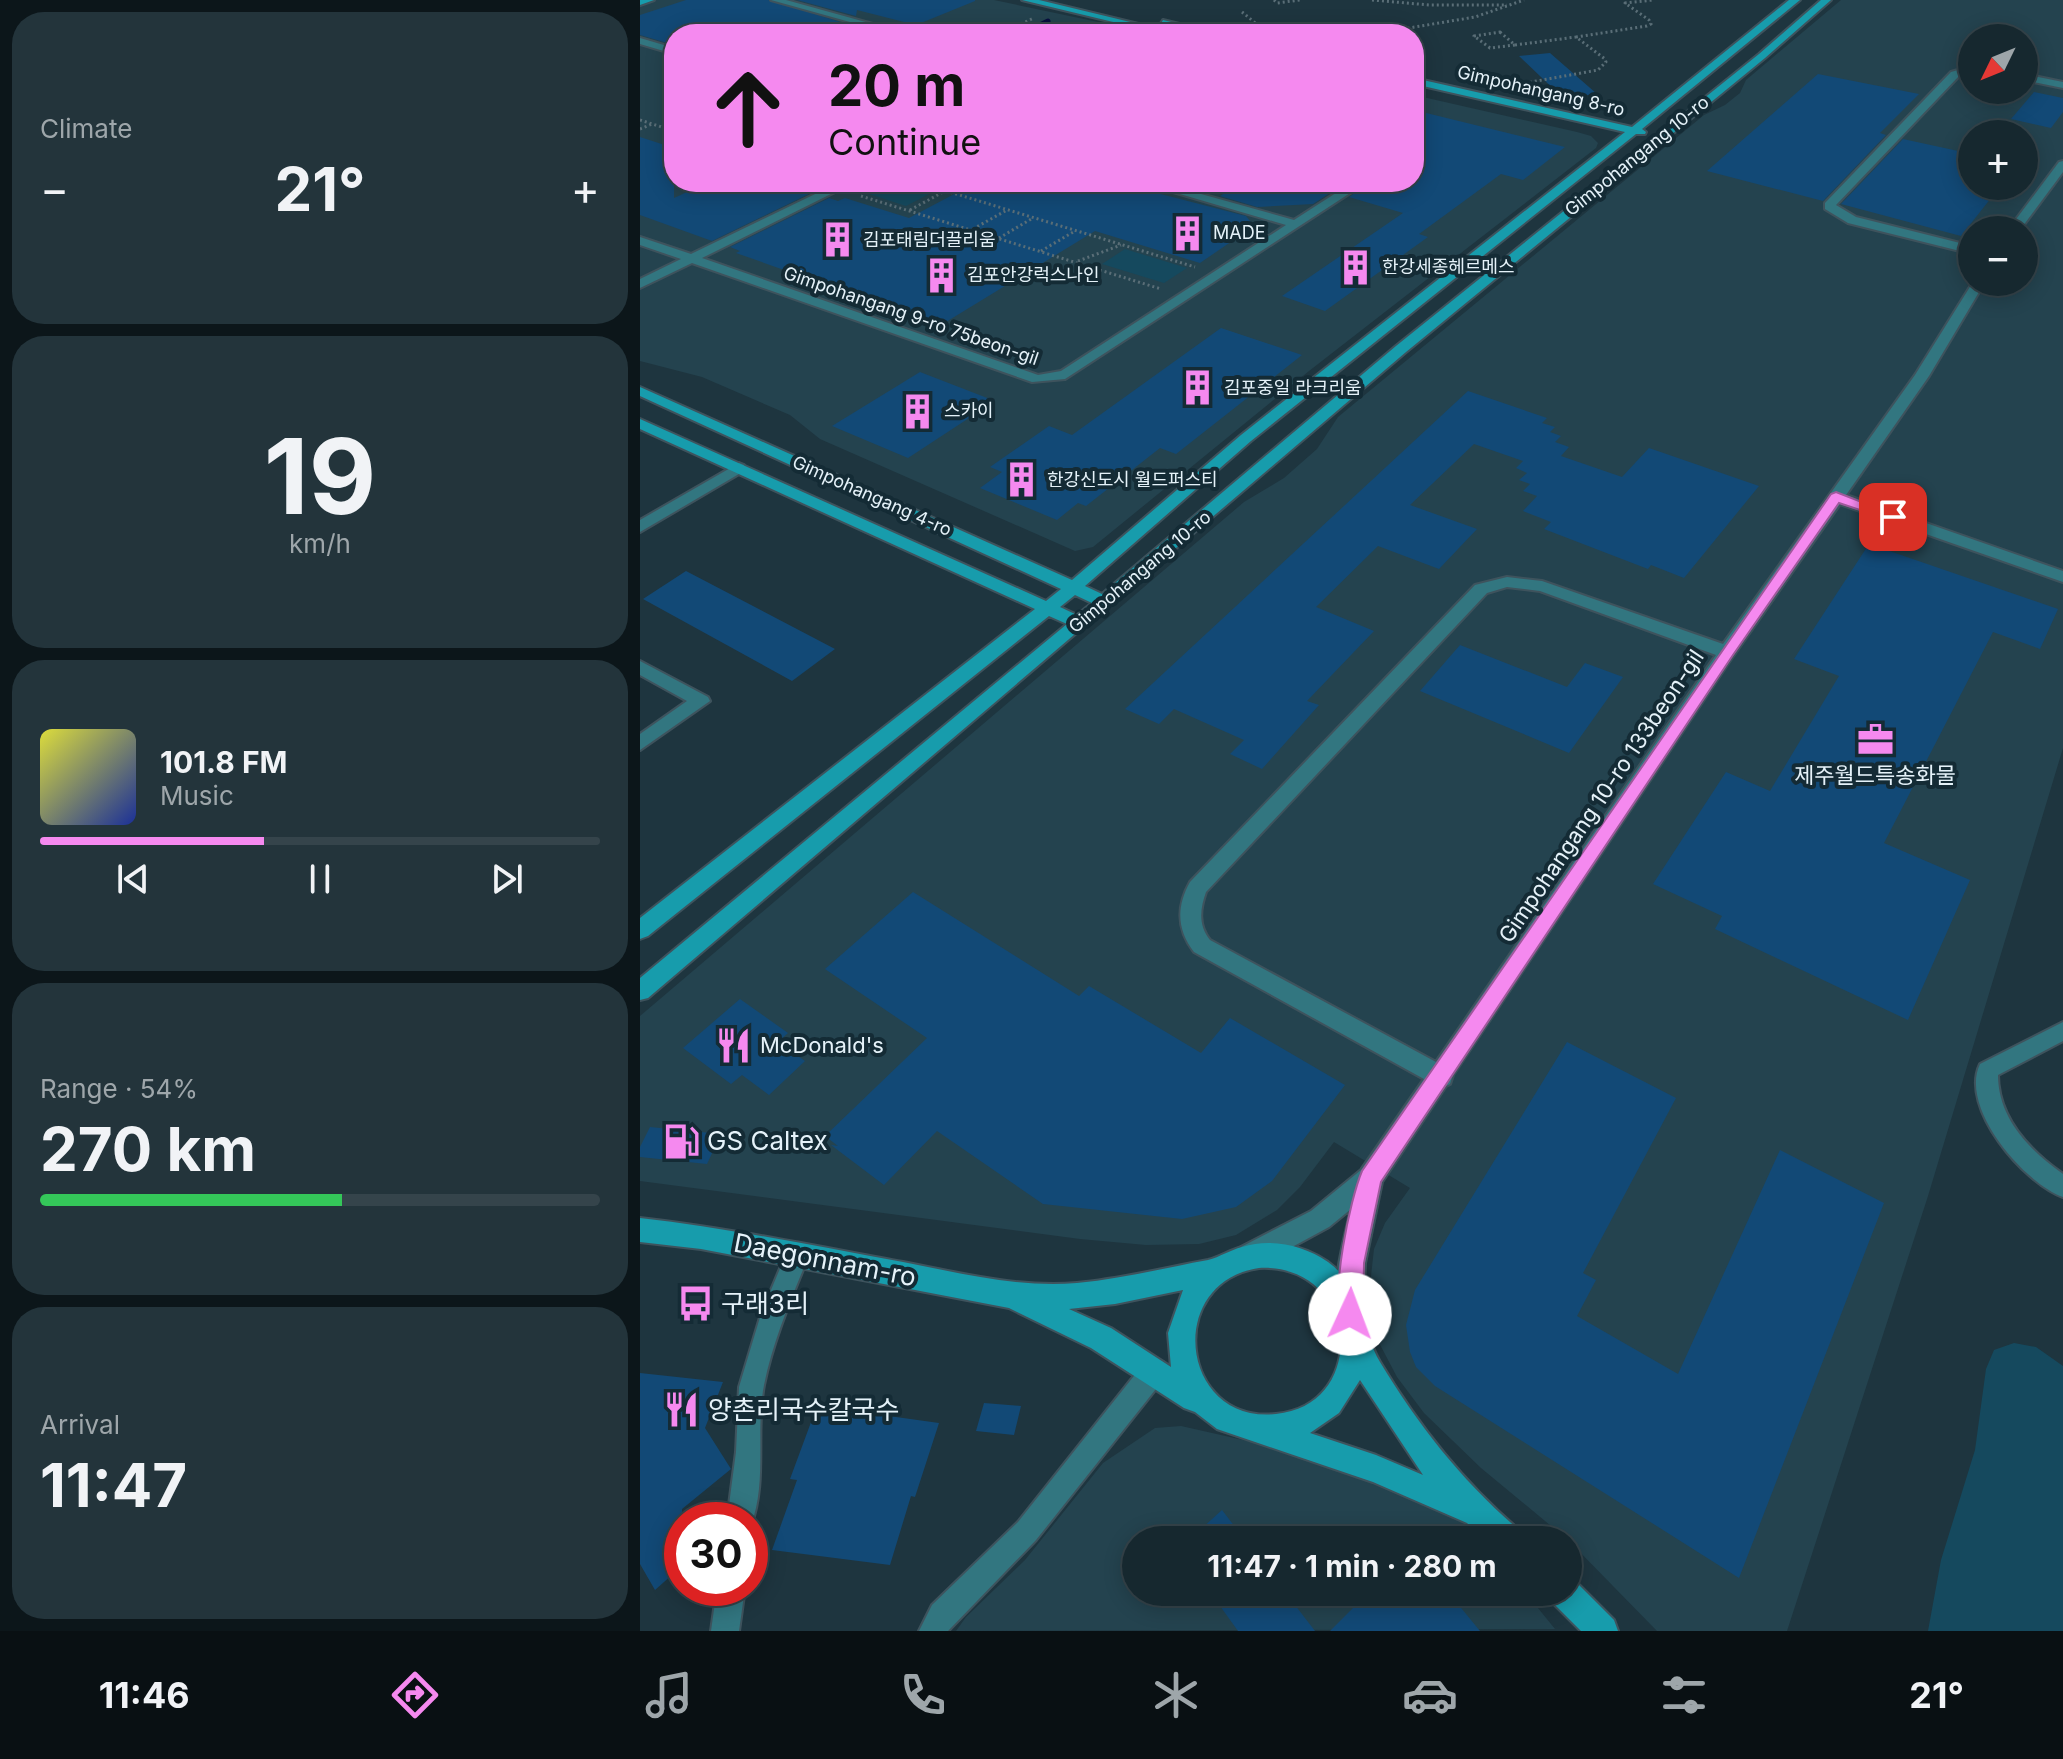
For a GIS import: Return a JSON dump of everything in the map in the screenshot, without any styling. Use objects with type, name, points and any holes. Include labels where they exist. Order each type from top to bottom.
[{"type":"street","points":[[640,2],[649,0]]},
{"type":"street","points":[[776,0],[856,24]]},
{"type":"street","points":[[1027,0],[1131,24]]},
{"type":"street","points":[[1064,0],[1166,24]]},
{"type":"street","name":"Gimpohangang 10-ro","points":[[640,930],[1073,588],[1295,398],[1795,0]]},
{"type":"street","name":"Gimpohangang 10-ro","points":[[640,991],[1105,602],[1401,349],[1826,0]]},
{"type":"street","points":[[640,41],[664,48]]},
{"type":"street","points":[[1958,73],[1829,206],[1852,220],[1958,246]]},
{"type":"street","points":[[2038,80],[2063,85]]},
{"type":"street","name":"Gimpohangang 8-ro","points":[[1424,83],[1655,141]]},
{"type":"street","name":"Gimpohangang 8-ro","points":[[1424,92],[1628,134]]},
{"type":"street","points":[[2024,216],[2063,164]]},
{"type":"street","points":[[640,284],[838,192]]},
{"type":"street","points":[[1181,192],[1295,224]]},
{"type":"street","name":"Gimpohangang 9-ro 75beon-gil","points":[[640,241],[1037,379],[1065,375],[1345,192]]},
{"type":"street","name":"Gimpohangang 10-ro 133beon-gil","points":[[1370,1178],[1442,1077],[1727,652],[1922,376],[1971,296]]},
{"type":"street","name":"Gimpohangang 4-ro","points":[[640,391],[1105,602]]},
{"type":"street","name":"Gimpohangang 4-ro","points":[[640,423],[1080,623]]},
{"type":"street","points":[[640,527],[739,468]]},
{"type":"street","points":[[1836,497],[2063,577]]},
{"type":"street","points":[[1442,1077],[1202,946],[1194,937],[1189,913],[1197,888],[1481,589],[1507,582],[1542,586],[1727,652]]},
{"type":"street","points":[[640,667],[701,701],[640,743]]},
{"type":"street","points":[[1009,1295],[1073,1296],[1220,1270],[1320,1219],[1370,1178]]},
{"type":"street","points":[[1350,1314],[1354,1252],[1370,1178]]},
{"type":"street","points":[[640,1218],[678,1233]]},
{"type":"street","name":"Daegonnam-ro","points":[[640,1230],[678,1233],[1009,1295]]},
{"type":"street","points":[[1247,1257],[1275,1254],[1303,1261],[1328,1276],[1346,1299],[1355,1345],[1355,1357],[1345,1380],[1329,1402],[1307,1419],[1281,1429],[1253,1429]]},
{"type":"street","points":[[1203,1403],[1186,1377],[1180,1348],[1184,1318],[1198,1291],[1220,1270]]},
{"type":"street","points":[[1009,1295],[1075,1324],[1154,1371],[1227,1422],[1376,1469],[1473,1512]]},
{"type":"street","points":[[1355,1345],[1395,1417],[1438,1474],[1490,1526]]},
{"type":"street","points":[[1578,1606],[1603,1631]]},
{"type":"lane","points":[[2063,1031],[1987,1070],[1988,1099],[2010,1139],[2041,1173],[2063,1187]]},
{"type":"lane","points":[[742,1502],[749,1452],[751,1387],[773,1314],[797,1255]]},
{"type":"lane","points":[[933,1631],[942,1615],[1027,1531],[1154,1371]]},
{"type":"lane","points":[[725,1631],[728,1606]]},
{"type":"path","points":[[1274,0],[1277,3],[1300,0]]},
{"type":"path","points":[[1372,0],[1429,5],[1471,2],[1510,5]]},
{"type":"path","points":[[1424,26],[1475,17],[1524,0]]},
{"type":"path","points":[[1515,45],[1500,32],[1474,36],[1490,48],[1515,45],[1576,37],[1647,26],[1651,24],[1649,20],[1625,3],[1653,0]]},
{"type":"path","points":[[1242,12],[1257,24]]},
{"type":"path","points":[[1019,24],[1044,13]]},
{"type":"path","points":[[1517,84],[1598,70],[1606,62],[1605,59],[1576,37]]},
{"type":"path","points":[[640,120],[664,128]]},
{"type":"path","points":[[640,129],[653,124]]},
{"type":"path","points":[[862,192],[909,210],[1170,292]]},
{"type":"path","points":[[909,210],[943,192]]},
{"type":"path","points":[[948,192],[1203,270]]},
{"type":"path","points":[[972,230],[1007,210]]},
{"type":"path","points":[[998,238],[1033,218]]},
{"type":"path","points":[[1040,251],[1075,231]]},
{"type":"path","points":[[1075,262],[1122,245]]},
{"type":"shaded area","points":[[640,0],[994,0],[1108,24],[664,24],[664,192],[1424,192],[1424,97],[1577,132],[1591,136],[1598,143],[1596,148],[1309,371],[1093,547],[1075,551],[820,439],[790,415],[702,377],[640,361]]},
{"type":"shaded area","points":[[1841,0],[2063,0],[2063,748],[1928,1196],[1787,1631],[1657,1631],[1582,1554],[1582,1526],[1551,1526],[1481,1468],[1424,1413],[1397,1377],[1376,1337],[1368,1303],[1374,1249],[1385,1223],[1410,1188],[1334,1142],[1300,1187],[1277,1210],[1236,1235],[1199,1244],[1146,1245],[1080,1239],[640,1181],[640,1016],[1244,502],[1284,478],[1317,449],[1338,417],[1704,115],[1725,105],[1740,93],[1746,80]]},
{"type":"shaded area","points":[[868,192],[933,192],[906,206]]},
{"type":"shaded area","points":[[1125,249],[1187,268],[1164,283],[1102,264]]},
{"type":"shaded area","points":[[2014,1343],[2036,1347],[2063,1366],[2063,1631],[1928,1631],[1941,1560],[1975,1450],[1986,1369],[1994,1350]]},
{"type":"shaded area","points":[[1181,1426],[1372,1469],[1444,1504],[1468,1526],[1122,1526],[1122,1606],[1536,1606],[1555,1629],[956,1631],[966,1617],[1025,1560],[1103,1463],[1155,1428]]},
{"type":"building","points":[[686,0],[768,0],[847,24],[664,24],[664,42],[640,35],[640,15]]},
{"type":"building","points":[[797,0],[975,0],[918,24],[857,10],[856,16]]},
{"type":"building","points":[[1550,53],[1597,94],[1563,98],[1519,56]]},
{"type":"building","points":[[1818,74],[1919,94],[1880,133],[1886,135],[1823,201],[1707,171]]},
{"type":"building","points":[[2038,93],[2063,98],[2063,112],[2051,128],[2038,125],[2038,120],[2011,119],[2024,104],[2038,104]]},
{"type":"building","points":[[1424,112],[1565,147],[1523,180],[1501,174],[1419,234],[1428,237],[1325,311],[1282,296],[1403,213],[1349,197],[1356,192],[1424,192]]},
{"type":"building","points":[[640,137],[664,145],[664,192],[674,192],[674,198],[687,192],[811,193],[712,241],[640,215]]},
{"type":"building","points":[[1903,139],[1958,151],[1958,200],[1989,200],[1977,216],[1958,216],[1958,235],[1841,204]]},
{"type":"building","points":[[958,192],[1153,192],[1246,216],[1254,226],[1200,263],[1095,231],[941,325],[736,253],[740,251],[730,247],[829,198],[838,201],[845,198],[909,218]]},
{"type":"building","points":[[1226,192],[1332,192],[1313,204],[1257,207],[1220,196]]},
{"type":"building","points":[[1221,328],[1302,355],[1176,454],[1160,448],[1086,506],[1078,503],[1057,520],[980,488],[1002,472],[990,467],[1049,426],[1072,435]]},
{"type":"building","name":"스카이","points":[[920,372],[995,401],[908,458],[832,426]]},
{"type":"building","points":[[1468,391],[1547,418],[1542,423],[1555,427],[1550,432],[1561,436],[1555,442],[1569,447],[1561,456],[1622,477],[1649,448],[1759,486],[1684,578],[1651,565],[1648,569],[1544,529],[1551,522],[1523,511],[1537,496],[1523,491],[1530,484],[1519,480],[1527,473],[1516,468],[1523,461],[1474,444],[1410,505],[1477,529],[1439,569],[1378,546],[1316,607],[1374,631],[1307,701],[1319,705],[1262,769],[1230,754],[1244,740],[1174,709],[1159,724],[1125,709]]},
{"type":"building","points":[[1869,544],[2058,609],[2040,649],[1993,632],[1884,843],[1970,880],[1908,1020],[1715,929],[1722,916],[1653,884],[1726,772],[1770,791],[1839,676],[1794,659]]},
{"type":"building","points":[[686,571],[835,649],[792,681],[643,599]]},
{"type":"building","points":[[1460,645],[1567,687],[1585,663],[1623,677],[1569,753],[1420,691]]},
{"type":"building","points":[[913,892],[1079,996],[1089,986],[1201,1053],[1230,1018],[1345,1085],[1272,1181],[1236,1207],[1182,1219],[1043,1204],[937,1131],[884,1185],[831,1145],[838,1146],[825,1136],[927,1038],[825,969]]},
{"type":"building","name":"McDonald's","points":[[740,999],[788,1033],[778,1042],[805,1061],[769,1095],[742,1075],[731,1084],[683,1048]]},
{"type":"building","points":[[1567,1042],[1676,1098],[1583,1273],[1596,1280],[1577,1316],[1678,1374],[1780,1150],[1884,1203],[1739,1578],[1435,1386],[1416,1367],[1410,1352],[1406,1325],[1415,1290]]},
{"type":"building","name":"GS Caltex","points":[[650,1127],[721,1134],[707,1164],[640,1157],[640,1147]]},
{"type":"building","points":[[640,1373],[723,1382],[705,1428],[731,1469],[691,1502],[664,1502],[664,1582],[655,1590],[640,1564]]},
{"type":"building","points":[[984,1403],[1021,1406],[1014,1435],[976,1431]]},
{"type":"building","points":[[817,1406],[939,1423],[915,1497],[911,1496],[890,1565],[772,1550],[797,1480],[790,1479]]},
{"type":"building","points":[[1222,1510],[1234,1526],[1204,1526]]},
{"type":"building","points":[[1220,1606],[1296,1606],[1315,1631],[1238,1631]]},
{"type":"building","points":[[1355,1606],[1459,1606],[1480,1631],[1330,1631]]},
{"type":"waterway","points":[[1042,24],[1048,21]]},
{"type":"place","name":"MADE","points":[[1187,233]]},
{"type":"place","name":"김포태림더끌리움","points":[[837,240]]},
{"type":"place","name":"한강세종헤르메스","points":[[1356,267]]},
{"type":"place","name":"김포안강럭스나인","points":[[941,275]]},
{"type":"place","name":"김포중일 라크리움","points":[[1198,388]]},
{"type":"place","name":"스카이","points":[[918,411]]},
{"type":"place","name":"한강신도시 월드퍼스티","points":[[1021,480]]},
{"type":"place","name":"제주월드특송화물","points":[[1875,739]]},
{"type":"place","name":"McDonald's","points":[[734,1045]]},
{"type":"place","name":"GS Caltex","points":[[681,1141]]},
{"type":"place","name":"구래3리","points":[[695,1304]]},
{"type":"place","name":"양촌리국수칼국수","points":[[682,1410]]},
{"type":"route","points":[[1350,1314],[1355,1241],[1370,1178],[1442,1077],[1727,652],[1836,497],[1893,517]]}]
